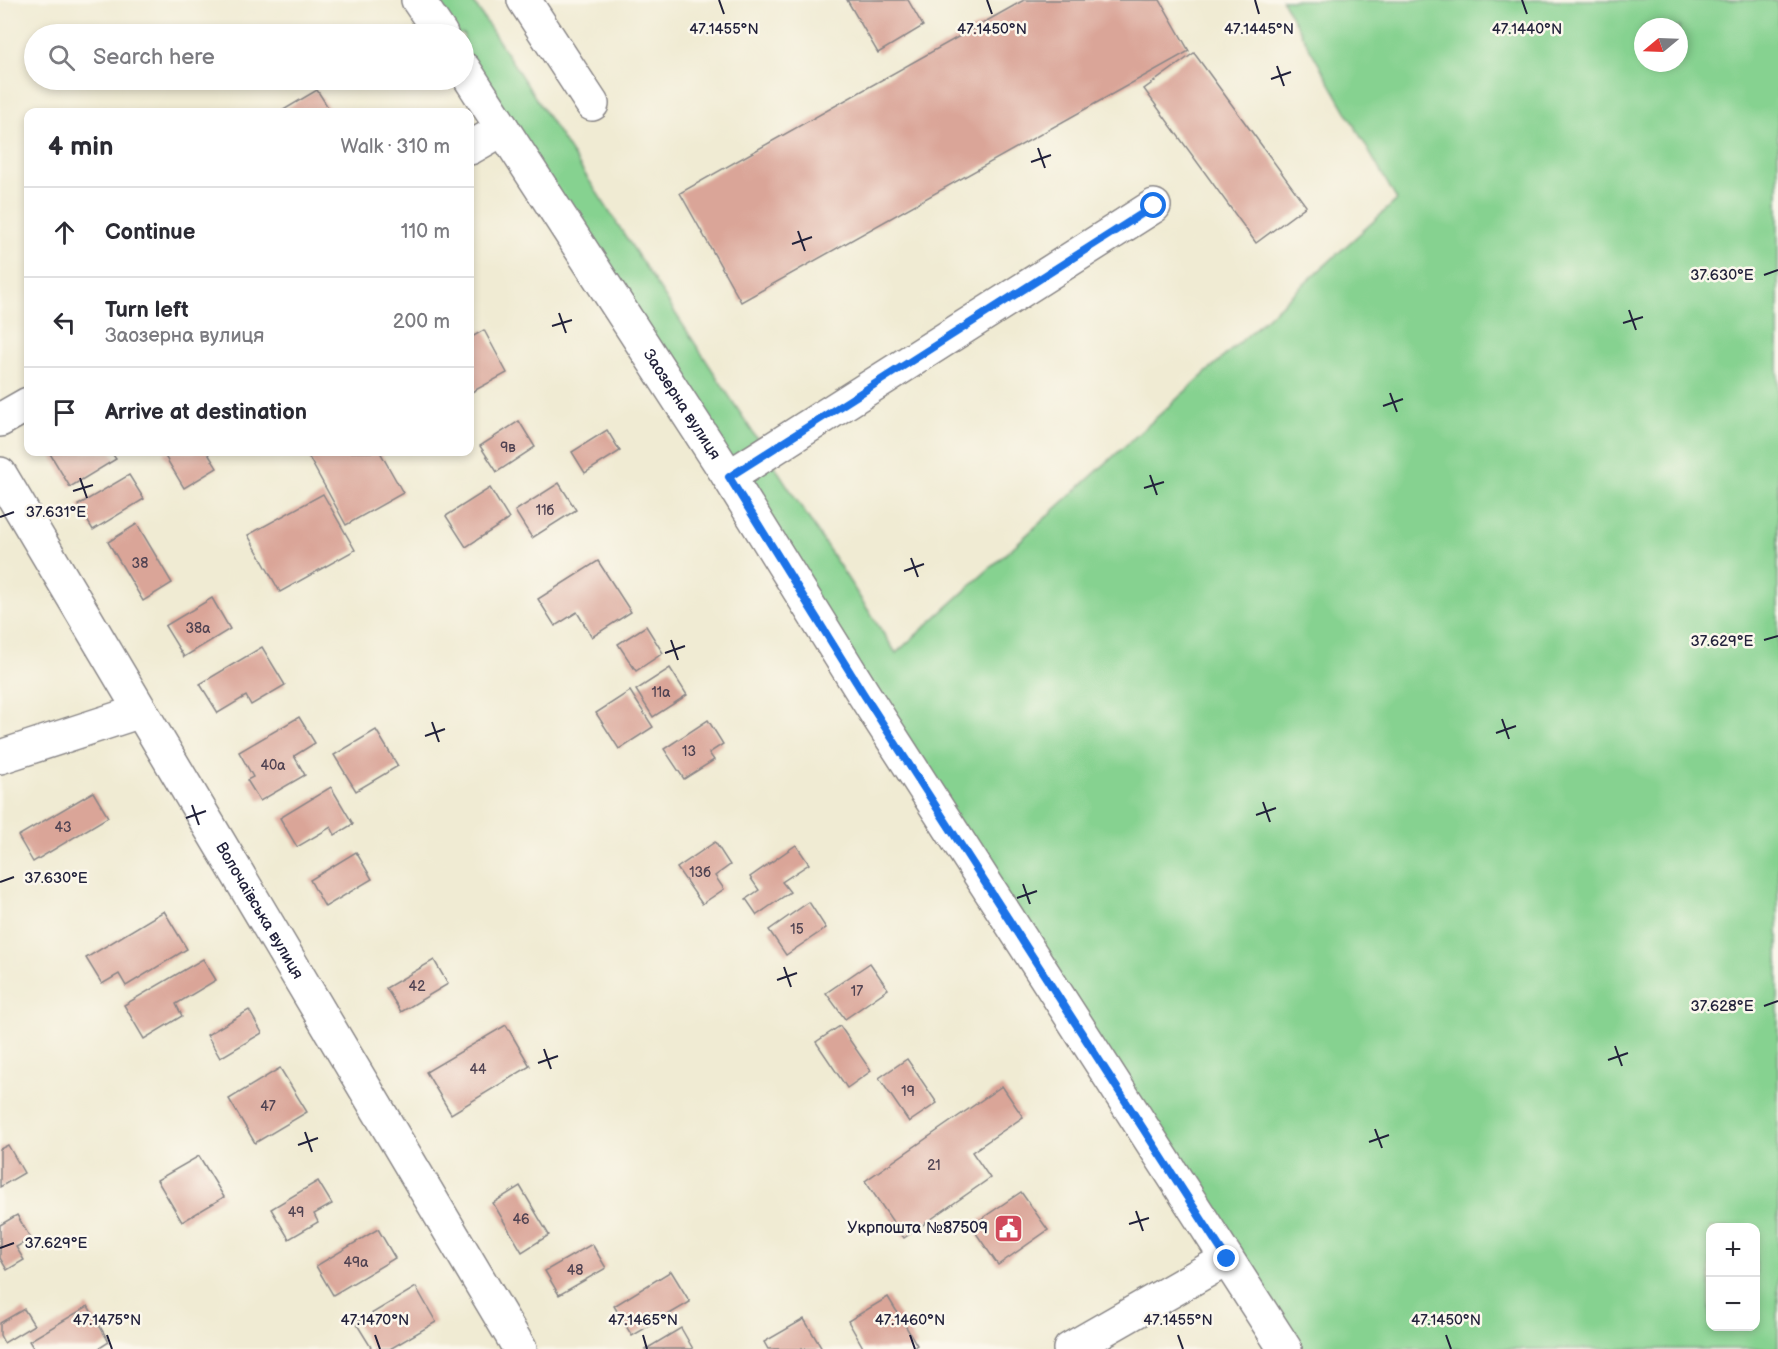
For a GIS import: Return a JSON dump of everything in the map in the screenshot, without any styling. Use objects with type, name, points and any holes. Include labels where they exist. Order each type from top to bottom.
[{"type":"street","points":[[418,0],[434,24]]},
{"type":"street","points":[[524,0],[592,105]]},
{"type":"street","name":"Заозерна вулиця","points":[[474,84],[729,477],[863,693],[1285,1349]]},
{"type":"street","points":[[474,146],[503,129]]},
{"type":"street","points":[[729,477],[1154,206]]},
{"type":"street","points":[[0,420],[24,406]]},
{"type":"street","name":"Волочаївська вулиця","points":[[0,474],[520,1349]]},
{"type":"street","points":[[0,757],[141,711]]},
{"type":"street","points":[[1070,1349],[1227,1259]]},
{"type":"green space","points":[[418,0],[472,0],[896,653],[1397,200],[1282,0],[1778,0],[1778,1349],[1285,1349],[474,85],[474,24],[434,24]]},
{"type":"building","points":[[847,0],[908,0],[923,26],[878,53]]},
{"type":"building","points":[[1024,0],[1160,0],[1189,51],[741,302],[680,193]]},
{"type":"building","points":[[1194,53],[1306,206],[1256,243],[1144,89]]},
{"type":"building","points":[[317,90],[328,108],[287,108]]},
{"type":"building","points":[[484,330],[507,373],[474,391],[474,336]]},
{"type":"building","points":[[519,421],[535,447],[497,472],[480,446]]},
{"type":"building","points":[[607,430],[620,451],[585,473],[572,452]]},
{"type":"building","points":[[51,456],[114,456],[116,459],[70,487]]},
{"type":"building","points":[[165,456],[210,456],[217,468],[184,488]]},
{"type":"building","points":[[308,456],[382,456],[403,493],[346,525]]},
{"type":"building","points":[[129,475],[144,499],[93,530],[78,505]]},
{"type":"building","points":[[559,483],[576,510],[532,538],[515,511]]},
{"type":"building","points":[[490,488],[509,519],[466,547],[446,516]]},
{"type":"building","points":[[323,494],[355,550],[280,592],[248,535]]},
{"type":"building","points":[[137,524],[172,583],[143,601],[108,542]]},
{"type":"building","points":[[598,561],[631,612],[592,637],[577,612],[555,626],[538,599]]},
{"type":"building","points":[[212,598],[230,629],[184,657],[165,626]]},
{"type":"building","points":[[646,626],[663,653],[636,671],[618,644]]},
{"type":"building","points":[[262,647],[285,685],[251,705],[246,696],[218,713],[200,684]]},
{"type":"building","points":[[670,668],[687,695],[653,717],[636,690]]},
{"type":"building","points":[[630,691],[653,727],[619,749],[596,713]]},
{"type":"building","points":[[299,717],[315,743],[294,756],[305,775],[260,801],[247,780],[253,777],[239,752]]},
{"type":"building","points":[[708,720],[723,744],[709,753],[714,760],[684,779],[664,749]]},
{"type":"building","points":[[376,730],[398,766],[356,791],[334,755]]},
{"type":"building","points":[[331,787],[353,824],[335,835],[331,827],[297,847],[280,818]]},
{"type":"building","points":[[93,792],[108,817],[33,862],[18,836]]},
{"type":"building","points":[[715,842],[730,865],[715,876],[724,889],[702,904],[677,868]]},
{"type":"building","points":[[796,845],[809,864],[782,882],[790,892],[757,915],[746,899],[759,890],[750,877]]},
{"type":"building","points":[[356,852],[372,879],[325,907],[310,880]]},
{"type":"building","points":[[809,902],[826,928],[786,955],[769,930]]},
{"type":"building","points":[[164,911],[187,949],[126,986],[119,974],[102,984],[86,958]]},
{"type":"building","points":[[203,959],[216,980],[176,1004],[182,1016],[144,1039],[124,1005]]},
{"type":"building","points":[[434,960],[448,984],[401,1012],[386,988]]},
{"type":"building","points":[[870,963],[888,989],[845,1019],[826,993]]},
{"type":"building","points":[[249,1010],[262,1033],[220,1058],[207,1035]]},
{"type":"building","points":[[506,1025],[530,1066],[451,1114],[426,1072]]},
{"type":"building","points":[[840,1026],[871,1071],[847,1088],[816,1042]]},
{"type":"building","points":[[907,1059],[937,1103],[909,1122],[879,1078]]},
{"type":"building","points":[[280,1068],[307,1112],[255,1143],[229,1099]]},
{"type":"building","points":[[1002,1086],[1023,1117],[972,1152],[990,1178],[904,1238],[865,1181]]},
{"type":"building","points":[[8,1145],[24,1173],[0,1187],[0,1149]]},
{"type":"building","points":[[199,1156],[224,1197],[182,1222],[157,1180]]},
{"type":"building","points":[[318,1181],[332,1204],[314,1214],[318,1222],[289,1239],[271,1209]]},
{"type":"building","points":[[520,1186],[549,1235],[522,1252],[493,1203]]},
{"type":"building","points":[[1021,1192],[1048,1230],[998,1265],[971,1226]]},
{"type":"building","points":[[17,1215],[31,1239],[16,1247],[24,1260],[7,1270],[0,1258],[0,1225]]},
{"type":"building","points":[[378,1229],[395,1258],[333,1295],[316,1266]]},
{"type":"building","points":[[592,1244],[606,1268],[559,1295],[545,1271]]},
{"type":"building","points":[[671,1271],[690,1302],[632,1336],[614,1306]]},
{"type":"building","points":[[416,1287],[436,1322],[390,1349],[372,1349],[356,1323]]},
{"type":"building","points":[[888,1297],[917,1345],[911,1349],[864,1349],[848,1321]]},
{"type":"building","points":[[88,1306],[109,1342],[98,1349],[34,1349],[29,1341]]},
{"type":"building","points":[[24,1309],[34,1325],[4,1343],[0,1335],[0,1323]]},
{"type":"building","points":[[804,1319],[822,1349],[768,1349],[764,1342]]},
{"type":"building","points":[[681,1328],[693,1349],[646,1349]]},
{"type":"place","name":"Укрпошта №87509","points":[[1009,1228]]},
{"type":"route","points":[[1154,206],[729,477],[863,693],[1227,1259]]}]
